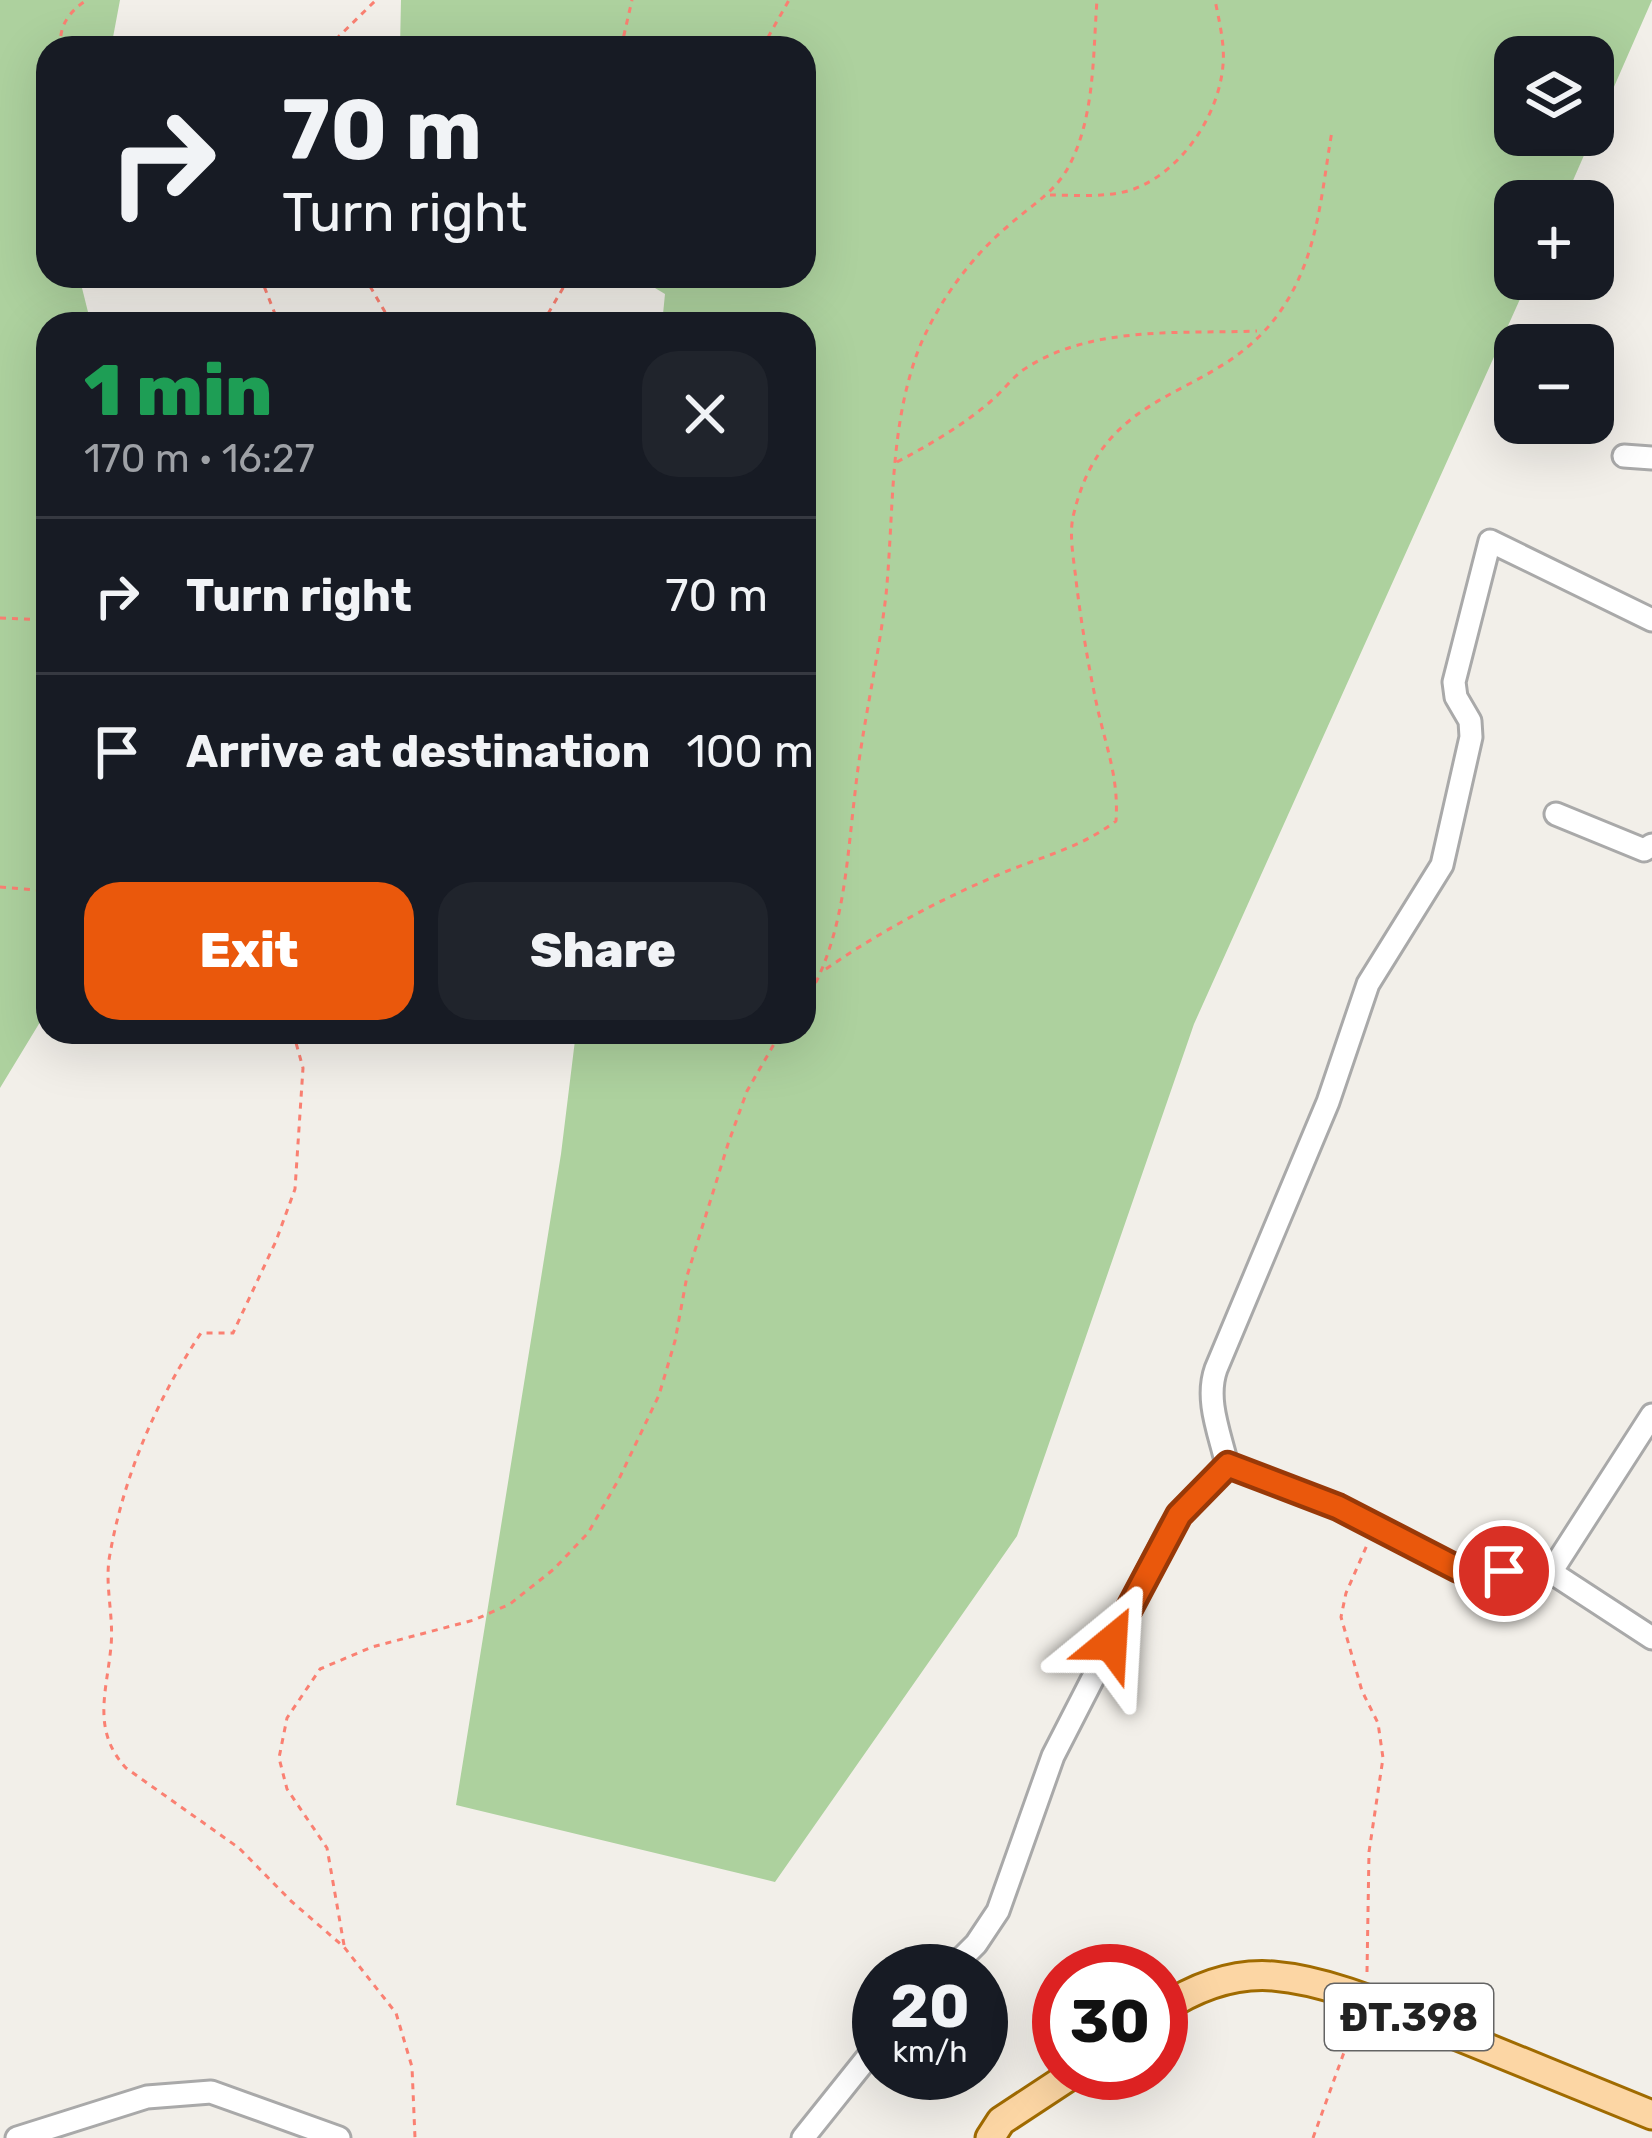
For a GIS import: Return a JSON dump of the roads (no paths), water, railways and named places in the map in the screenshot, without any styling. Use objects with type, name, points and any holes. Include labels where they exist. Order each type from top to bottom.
[{"type":"main road","name":"ĐT.398","points":[[1188,1994],[1216,1982],[1271,1976],[1364,1999],[1652,2115]]},
{"type":"main road","points":[[990,2138],[1001,2121],[1033,2100]]},
{"type":"street","points":[[1624,457],[1652,458]]},
{"type":"street","points":[[1228,1465],[1212,1402],[1216,1369],[1328,1102],[1368,983],[1432,882],[1452,831],[1471,737],[1470,721],[1456,697],[1454,682],[1490,541],[1652,620]]},
{"type":"street","points":[[1556,814],[1644,850],[1652,844]]},
{"type":"street","points":[[1551,1572],[1652,1414]]},
{"type":"street","points":[[1228,1465],[1338,1507],[1458,1569],[1551,1572],[1652,1637]]},
{"type":"street","points":[[976,1944],[998,1911],[1046,1772],[1169,1530],[1228,1465]]},
{"type":"street","points":[[803,2138],[852,2077]]},
{"type":"street","points":[[17,2138],[147,2097],[219,2094],[339,2138]]}]
